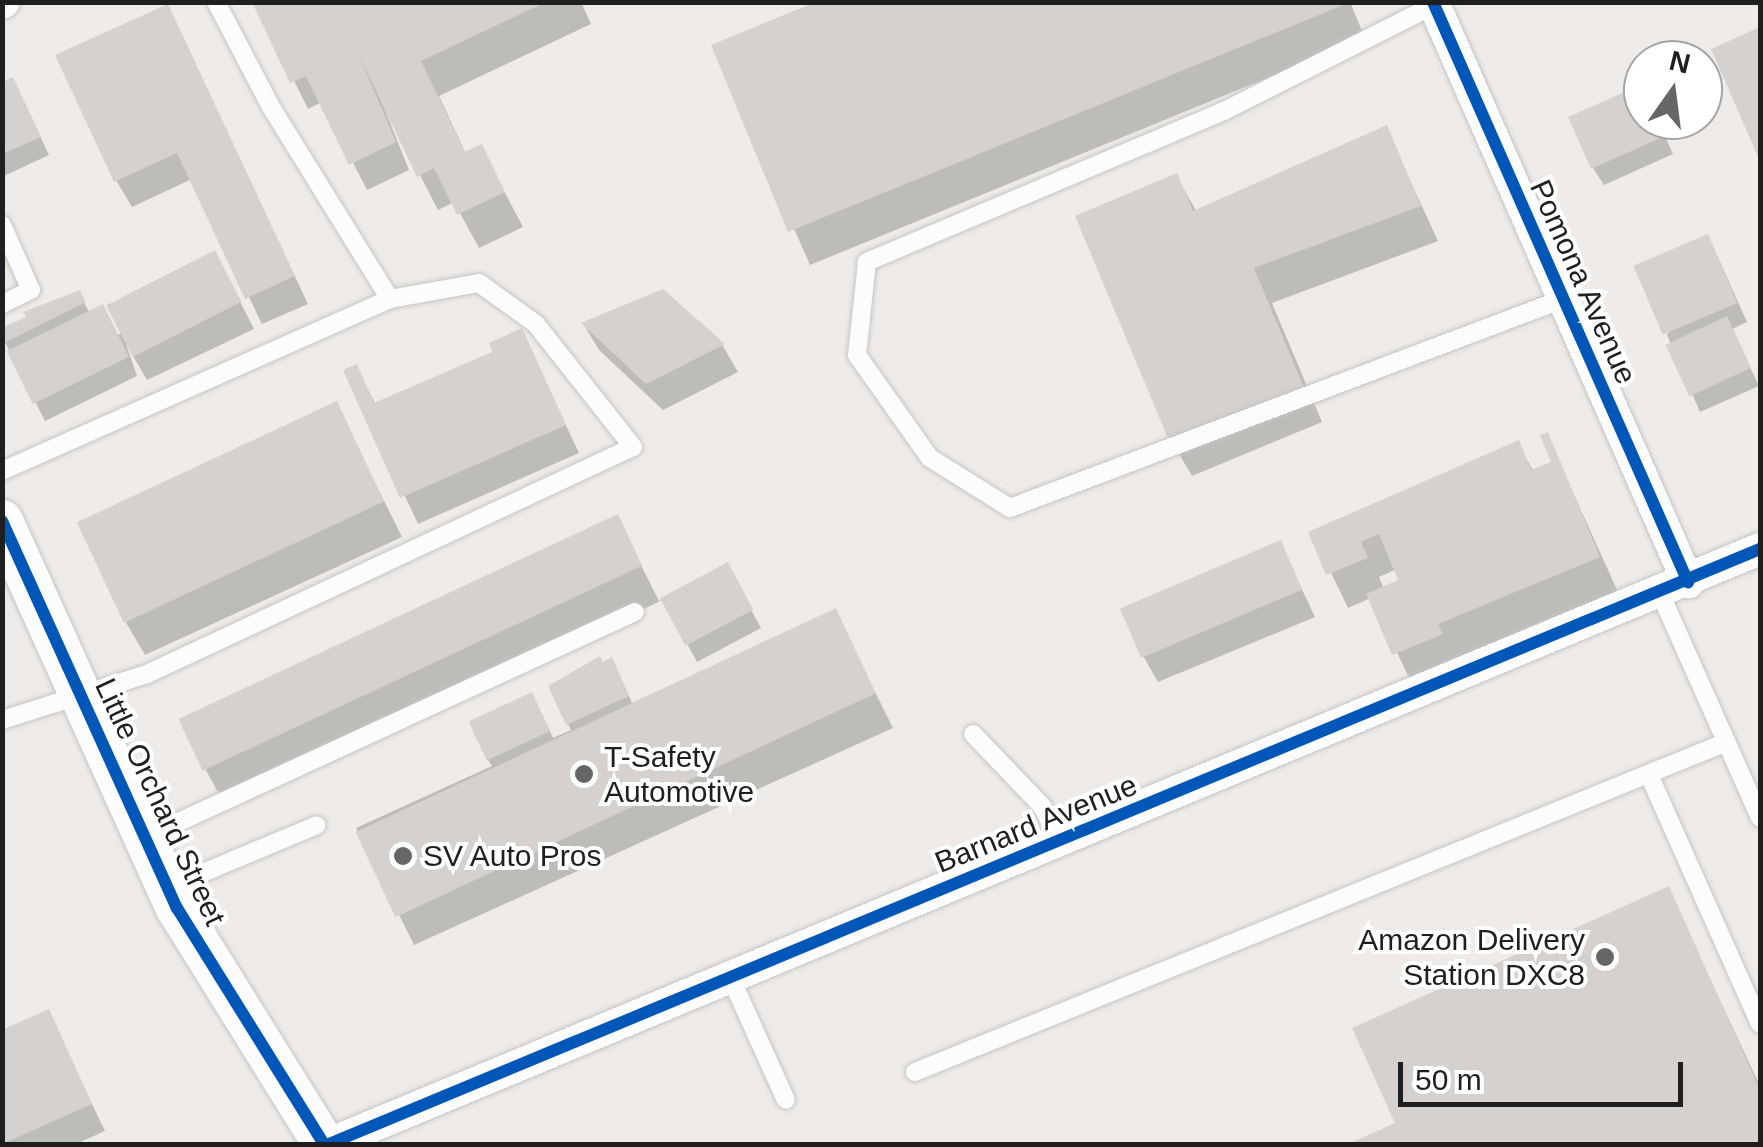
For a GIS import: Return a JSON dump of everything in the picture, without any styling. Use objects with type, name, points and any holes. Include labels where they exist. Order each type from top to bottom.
[{"type":"street","name":"Pomona Avenue","points":[[1433,4],[1563,299],[1674,588]]},
{"type":"street","name":"Little Orchard Street","points":[[2,521],[168,888],[327,1144]]},
{"type":"street","name":"Barnard Avenue","points":[[327,1144],[729,974],[1674,588],[1760,549]]},
{"type":"lane","points":[[216,2],[271,107],[390,299]]},
{"type":"lane","points":[[1433,4],[1224,111],[867,262],[857,355],[930,458],[1010,508],[1563,299]]},
{"type":"lane","points":[[2,225],[32,290],[2,304]]},
{"type":"lane","points":[[2,471],[390,299],[479,283],[536,324],[633,447],[82,698],[2,720]]},
{"type":"lane","points":[[1674,588],[1727,742],[1760,818]]},
{"type":"lane","points":[[146,837],[636,612]]},
{"type":"lane","points":[[973,734],[1042,806],[1060,842]]},
{"type":"lane","points":[[914,1072],[1727,742]]},
{"type":"lane","points":[[1650,776],[1760,1024]]},
{"type":"lane","points":[[168,888],[317,825]]},
{"type":"lane","points":[[729,974],[786,1100]]},
{"type":"building","points":[[252,2],[546,2],[421,61],[465,152],[482,144],[505,192],[457,215],[434,168],[417,177],[357,51],[396,142],[349,165],[306,76],[290,83]]},
{"type":"building","points":[[813,3],[1348,3],[788,232],[711,45]]},
{"type":"building","points":[[168,4],[295,276],[245,299],[177,153],[114,182],[55,55]]},
{"type":"building","points":[[1760,27],[1760,161],[1723,76],[1723,44]]},
{"type":"building","points":[[13,77],[41,137],[2,154],[2,82]]},
{"type":"building","points":[[1623,93],[1623,140],[1656,140],[1591,169],[1568,117]]},
{"type":"building","points":[[1387,125],[1421,206],[1254,268],[1304,388],[1170,443],[1075,216],[1177,173],[1193,211]]},
{"type":"building","points":[[1708,234],[1737,303],[1663,335],[1633,266]]},
{"type":"building","points":[[215,250],[241,302],[133,357],[106,305]]},
{"type":"building","points":[[663,289],[725,344],[646,384],[581,323]]},
{"type":"building","points":[[80,290],[86,302],[2,344],[2,328],[26,317],[23,312]]},
{"type":"building","points":[[103,304],[129,357],[33,404],[7,351]]},
{"type":"building","points":[[1727,316],[1751,368],[1689,396],[1665,345]]},
{"type":"building","points":[[522,328],[566,425],[400,498],[343,370],[357,364],[374,403],[492,352],[489,343]]},
{"type":"building","points":[[337,401],[384,502],[124,623],[77,522]]},
{"type":"building","points":[[1548,432],[1600,557],[1438,624],[1443,634],[1392,655],[1366,594],[1398,580],[1379,534],[1361,542],[1368,558],[1326,575],[1308,532],[1519,440],[1531,470],[1551,462],[1540,435]]},
{"type":"building","points":[[618,514],[642,566],[203,771],[178,719]]},
{"type":"building","points":[[1281,540],[1302,590],[1141,658],[1120,608]]},
{"type":"building","points":[[728,562],[753,610],[685,646],[660,598]]},
{"type":"building","points":[[836,608],[876,693],[395,917],[356,832]]},
{"type":"building","points":[[600,656],[603,662],[612,657],[629,696],[566,725],[548,686]]},
{"type":"building","points":[[532,692],[550,731],[487,761],[469,722]]},
{"type":"building","name":"Amazon Delivery Station DXC8","points":[[1669,886],[1760,1090],[1760,1144],[1348,1144],[1395,1123],[1352,1028]]},
{"type":"building","points":[[49,1009],[92,1104],[2,1144],[2,1030]]},
{"type":"cycle path","points":[[1433,2],[1688,582]]},
{"type":"cycle path","points":[[2,521],[177,908],[324,1144]]},
{"type":"cycle path","points":[[329,1144],[1760,549]]},
{"type":"place","name":"T-Safety Automotive","points":[[584,774]]},
{"type":"place","name":"SV Auto Pros","points":[[403,856]]},
{"type":"place","name":"Amazon Delivery Station DXC8","points":[[1605,957]]}]
